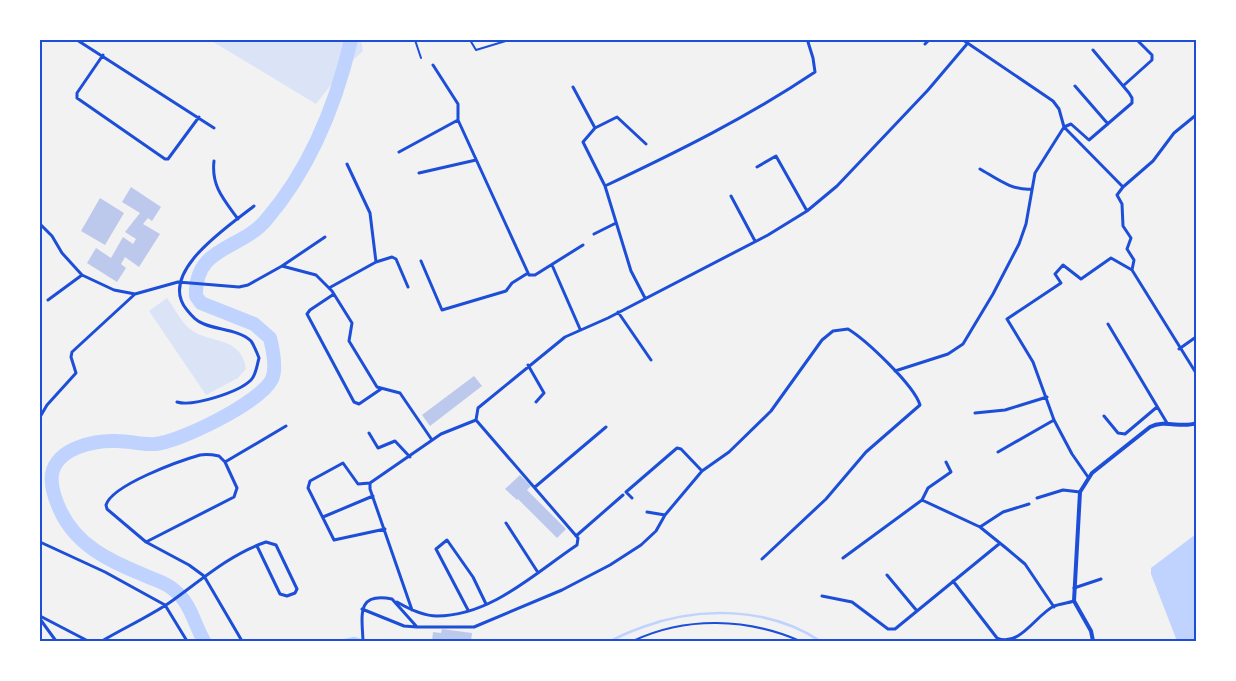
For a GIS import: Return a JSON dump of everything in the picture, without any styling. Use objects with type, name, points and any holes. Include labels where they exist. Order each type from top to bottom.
[{"type":"street","points":[[77,40],[214,128]]},
{"type":"street","points":[[605,186],[681,150],[776,98],[815,72],[808,42],[810,40]]},
{"type":"street","points":[[925,44],[929,40]]},
{"type":"street","points":[[1123,86],[1152,60],[1152,55],[1137,40]]},
{"type":"street","points":[[476,420],[478,408],[564,337],[618,312],[755,241],[806,211],[837,186],[928,90],[965,41],[1054,100],[1059,109],[1064,127],[1123,187]]},
{"type":"street","points":[[896,373],[948,354],[963,344],[993,294],[1018,244],[1026,224],[1035,172],[1064,127],[1071,124],[1089,140],[1133,100],[1093,50]]},
{"type":"street","points":[[102,55],[77,93],[77,98],[165,159],[168,158],[199,117]]},
{"type":"street","points":[[433,65],[458,104],[458,120],[529,275],[535,275],[582,245]]},
{"type":"street","points":[[1075,86],[1108,124]]},
{"type":"street","points":[[573,87],[595,128]]},
{"type":"street","points":[[1132,270],[1134,260],[1127,249],[1131,238],[1123,227],[1122,204],[1117,195],[1123,187],[1153,161],[1174,133],[1196,115]]},
{"type":"street","points":[[645,298],[631,271],[605,186],[583,142],[595,128],[617,117],[646,144]]},
{"type":"street","points":[[399,152],[458,120]]},
{"type":"street","points":[[757,167],[776,156],[806,211]]},
{"type":"street","points":[[419,173],[476,160]]},
{"type":"street","points":[[214,161],[212,176],[223,199],[238,219]]},
{"type":"street","points":[[347,164],[370,213],[376,262]]},
{"type":"street","points":[[980,169],[1008,185],[1024,190],[1032,189]]},
{"type":"street","points":[[731,196],[755,241]]},
{"type":"street","points":[[176,402],[185,404],[197,403],[243,386],[253,378],[259,358],[251,341],[242,335],[205,325],[195,320],[180,298],[178,287],[193,258],[254,206]]},
{"type":"street","points":[[594,234],[616,223]]},
{"type":"street","points":[[40,224],[52,236],[62,253],[82,275],[108,289],[135,294],[181,282],[248,285],[325,238]]},
{"type":"street","points":[[329,288],[376,262],[392,257],[396,259],[408,287]]},
{"type":"street","points":[[1088,477],[1072,454],[1054,420],[1047,397],[1032,362],[1008,322],[1010,315],[1051,292],[1061,283],[1055,274],[1063,265],[1082,279],[1111,258],[1132,270],[1179,349],[1196,373]]},
{"type":"street","points":[[421,261],[442,310],[506,291],[512,283],[528,273]]},
{"type":"street","points":[[552,265],[580,329]]},
{"type":"street","points":[[282,266],[316,275],[329,288],[352,323],[349,341],[377,387],[400,393],[432,440]]},
{"type":"street","points":[[48,300],[82,275]]},
{"type":"street","points":[[40,417],[47,405],[76,373],[71,357],[72,352],[135,294]]},
{"type":"street","points":[[334,294],[307,314],[354,402],[359,404],[381,389]]},
{"type":"street","points":[[618,312],[651,360]]},
{"type":"street","points":[[1108,324],[1167,423]]},
{"type":"street","points":[[362,608],[404,626],[474,627],[562,590],[610,565],[641,545],[656,531],[665,515],[702,471],[729,452],[761,422],[812,351],[833,331],[848,329],[896,373],[920,402],[919,406],[866,452],[826,500],[762,559]]},
{"type":"street","points":[[1179,349],[1196,337]]},
{"type":"street","points":[[528,365],[544,393],[536,402]]},
{"type":"street","points":[[975,413],[1005,410],[1047,397]]},
{"type":"street","points":[[1104,416],[1118,433],[1125,434],[1157,407]]},
{"type":"street","points":[[385,529],[335,540],[308,488],[310,481],[343,463],[358,484],[370,483],[441,434],[476,420]]},
{"type":"street","points":[[363,641],[362,608],[371,599],[392,599],[412,610],[438,616],[468,610],[486,604],[510,592],[577,544],[576,536],[476,420]]},
{"type":"street","points":[[998,452],[1054,420]]},
{"type":"street","points":[[1093,641],[1074,602],[1080,492],[1088,477],[1150,427],[1167,423],[1195,425]]},
{"type":"street","points":[[225,462],[286,426]]},
{"type":"street","points":[[535,487],[606,427]]},
{"type":"street","points":[[369,433],[378,448],[395,441],[410,457]]},
{"type":"street","points":[[632,498],[626,492],[677,448],[681,449],[702,471]]},
{"type":"street","points":[[146,542],[234,497],[236,488],[225,462],[220,456],[202,455],[132,481],[110,498],[106,505],[108,509],[146,542],[190,565],[204,576],[242,641]]},
{"type":"street","points":[[843,558],[922,500],[928,488],[950,472],[946,462]]},
{"type":"street","points":[[370,483],[412,610]]},
{"type":"street","points":[[1037,498],[1063,490],[1080,492]]},
{"type":"street","points":[[576,536],[623,495]]},
{"type":"street","points":[[322,518],[373,496]]},
{"type":"street","points":[[922,500],[980,527],[1025,564],[1054,606]]},
{"type":"street","points":[[980,527],[1003,512],[1029,504]]},
{"type":"street","points":[[647,512],[665,515]]},
{"type":"street","points":[[506,523],[537,571]]},
{"type":"street","points":[[468,610],[436,548],[449,540],[473,577],[486,604]]},
{"type":"street","points":[[102,641],[165,606],[204,576],[257,546],[269,541],[276,545],[297,589],[295,593],[287,596],[280,594],[257,546]]},
{"type":"street","points":[[41,543],[106,572],[165,606],[187,641]]},
{"type":"street","points":[[822,596],[852,602],[892,630],[917,612],[952,581],[999,544]]},
{"type":"street","points":[[887,575],[917,612]]},
{"type":"street","points":[[1074,588],[1101,579]]},
{"type":"street","points":[[952,581],[997,638],[1001,640],[1012,639],[1023,632],[1054,606],[1074,602]]},
{"type":"street","points":[[392,599],[417,627]]},
{"type":"street","points":[[40,617],[56,641]]},
{"type":"street","points":[[40,617],[88,641]]},
{"type":"lane","points":[[415,40],[421,58]]},
{"type":"lane","points":[[470,40],[476,50],[509,40]]},
{"type":"lane","points":[[633,641],[649,634],[688,624],[735,623],[773,630],[800,641]]},
{"type":"shaded area","points":[[210,40],[361,40],[363,51],[343,69],[316,104]]},
{"type":"shaded area","points":[[167,298],[190,329],[198,334],[224,342],[238,351],[243,358],[246,369],[238,378],[206,395],[149,311]]},
{"type":"water","points":[[1196,534],[1196,641],[1177,641],[1151,574],[1151,568]]},
{"type":"building","points":[[131,187],[161,207],[152,221],[148,218],[143,224],[160,234],[139,267],[125,257],[121,264],[126,268],[117,282],[87,263],[96,248],[111,258],[123,237],[133,244],[136,239],[125,232],[140,213],[122,202]]},
{"type":"building","points":[[100,198],[124,213],[105,245],[81,231]]},
{"type":"building","points":[[474,376],[482,386],[430,426],[422,415]]},
{"type":"building","points":[[520,475],[531,486],[527,490],[566,529],[557,538],[518,499],[505,489]]},
{"type":"building","points":[[442,629],[472,633],[471,641],[432,641],[433,632],[441,633]]},
{"type":"waterway","points":[[204,641],[188,607],[180,595],[171,587],[106,558],[75,533],[56,501],[52,488],[52,474],[55,465],[61,458],[78,447],[108,441],[155,444],[167,442],[200,429],[253,399],[272,379],[274,364],[270,338],[254,324],[201,303],[196,296],[197,280],[203,267],[211,258],[221,250],[256,230],[266,220],[296,179],[329,112],[338,88],[351,40]]},
{"type":"waterway","points":[[611,641],[665,620],[710,613],[756,616],[800,630],[820,641]]},
{"type":"waterway","points":[[341,641],[354,638],[363,641]]}]
